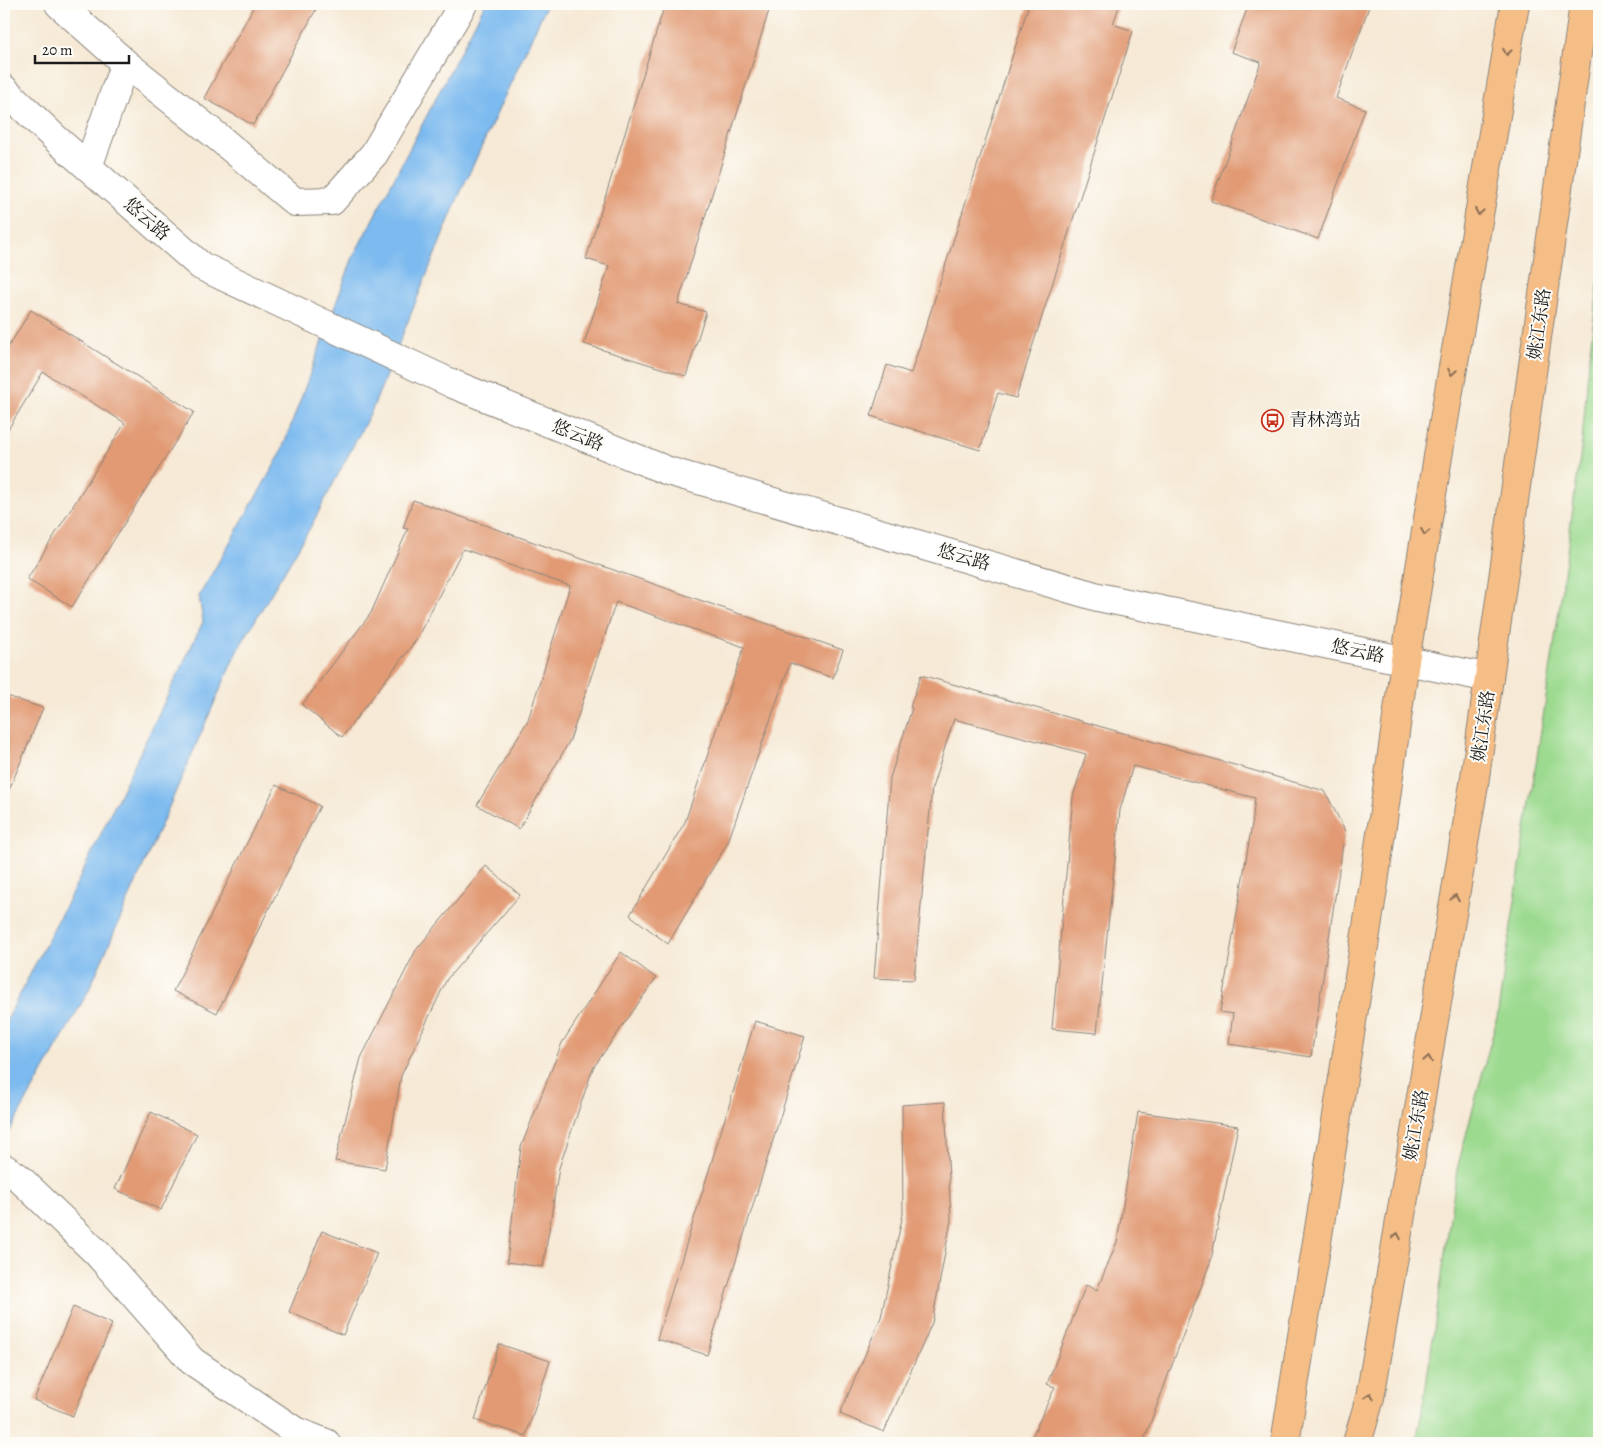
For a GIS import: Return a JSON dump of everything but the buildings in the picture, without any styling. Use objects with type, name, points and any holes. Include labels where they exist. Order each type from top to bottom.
[{"type":"main road","points":[[1286,1443],[1374,884],[1405,661],[1443,422],[1515,4]]},
{"type":"main road","name":"姚江东路","points":[[1357,1443],[1370,1398],[1474,784],[1584,4]]},
{"type":"street","points":[[59,4],[125,63],[218,137],[295,202],[332,202],[374,154],[462,4]]},
{"type":"street","points":[[88,167],[125,63]]},
{"type":"street","name":"悠云路","points":[[4,89],[88,167],[201,266],[453,384],[668,470],[1098,597],[1489,678]]},
{"type":"street","points":[[11,1172],[98,1254],[192,1361],[295,1431],[326,1443]]},
{"type":"green space","points":[[1599,278],[1599,1443],[1416,1443],[1425,1393],[1457,1169],[1497,1018],[1555,639],[1582,442],[1589,359]]},
{"type":"water","points":[[485,4],[547,4],[457,200],[372,410],[310,528],[237,651],[89,990],[4,1141],[4,1025],[80,877],[203,622],[199,596],[280,455],[353,257]]},
{"type":"place","name":"青林湾站","points":[[1273,420]]}]
